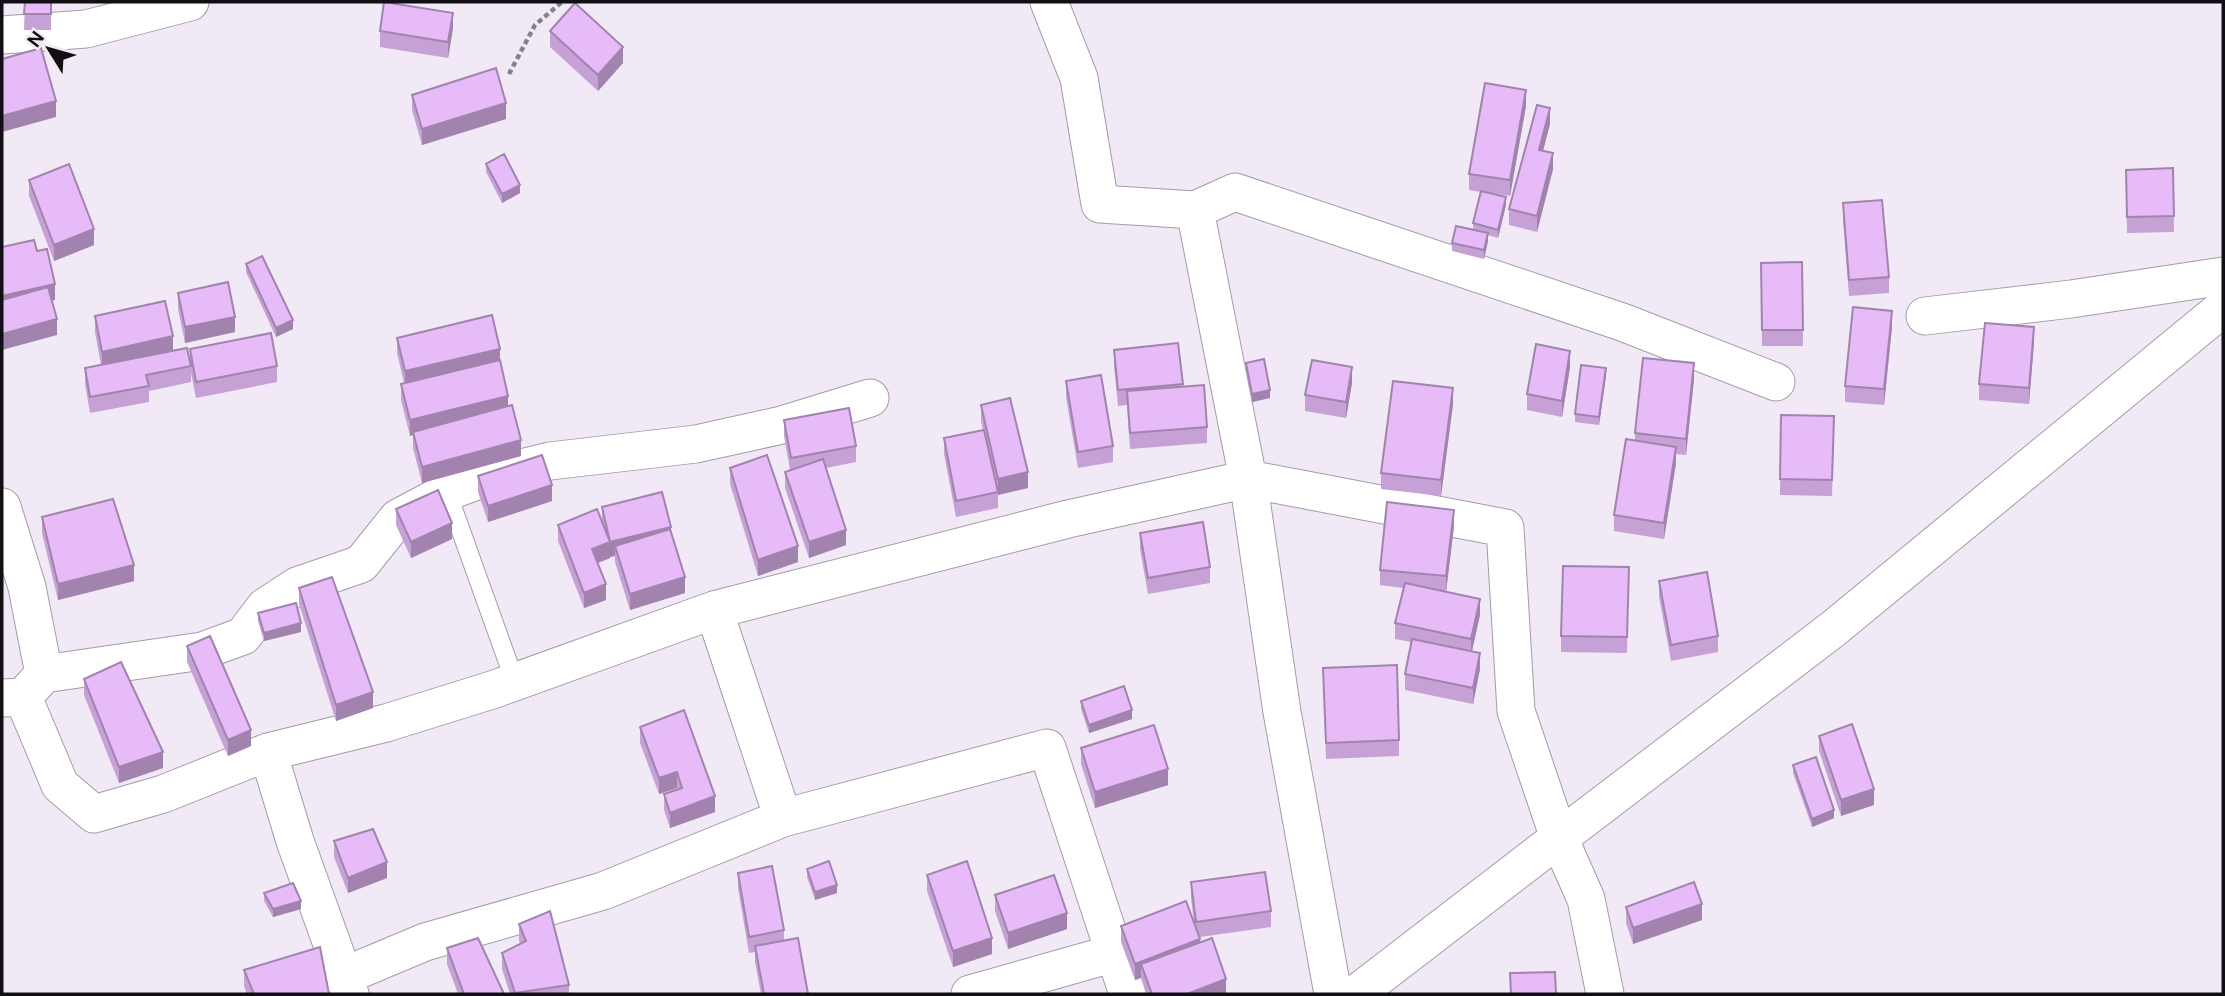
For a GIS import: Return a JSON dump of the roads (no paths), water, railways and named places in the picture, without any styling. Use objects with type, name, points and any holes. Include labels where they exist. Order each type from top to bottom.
[{"type":"street","points":[[2,35],[86,29],[190,2]]},
{"type":"street","points":[[1049,2],[1079,78],[1100,204],[1195,210],[1235,192],[1622,322],[1776,382]]},
{"type":"street","points":[[1195,210],[1248,479],[1282,712],[1333,994]]},
{"type":"street","points":[[1925,316],[2071,299],[2223,276]]},
{"type":"street","points":[[1356,994],[1833,629],[2223,308]]},
{"type":"street","points":[[23,690],[202,651],[243,636],[265,607],[297,586],[362,564],[398,518],[447,492],[493,475],[550,461],[598,458],[696,444],[770,427],[870,398]]},
{"type":"street","points":[[2,507],[27,587],[23,690],[60,785],[94,814],[163,794],[268,752],[386,723],[515,682],[714,610],[1068,519],[1248,479],[1505,528],[1516,711],[1559,838],[1586,899],[1605,994]]},
{"type":"street","points":[[714,610],[783,818]]},
{"type":"street","points":[[268,752],[295,841],[347,985],[425,942],[603,891],[783,818],[1047,748],[1128,994]]},
{"type":"street","points":[[970,994],[1115,953]]},
{"type":"lane","points":[[447,492],[515,682]]}]
